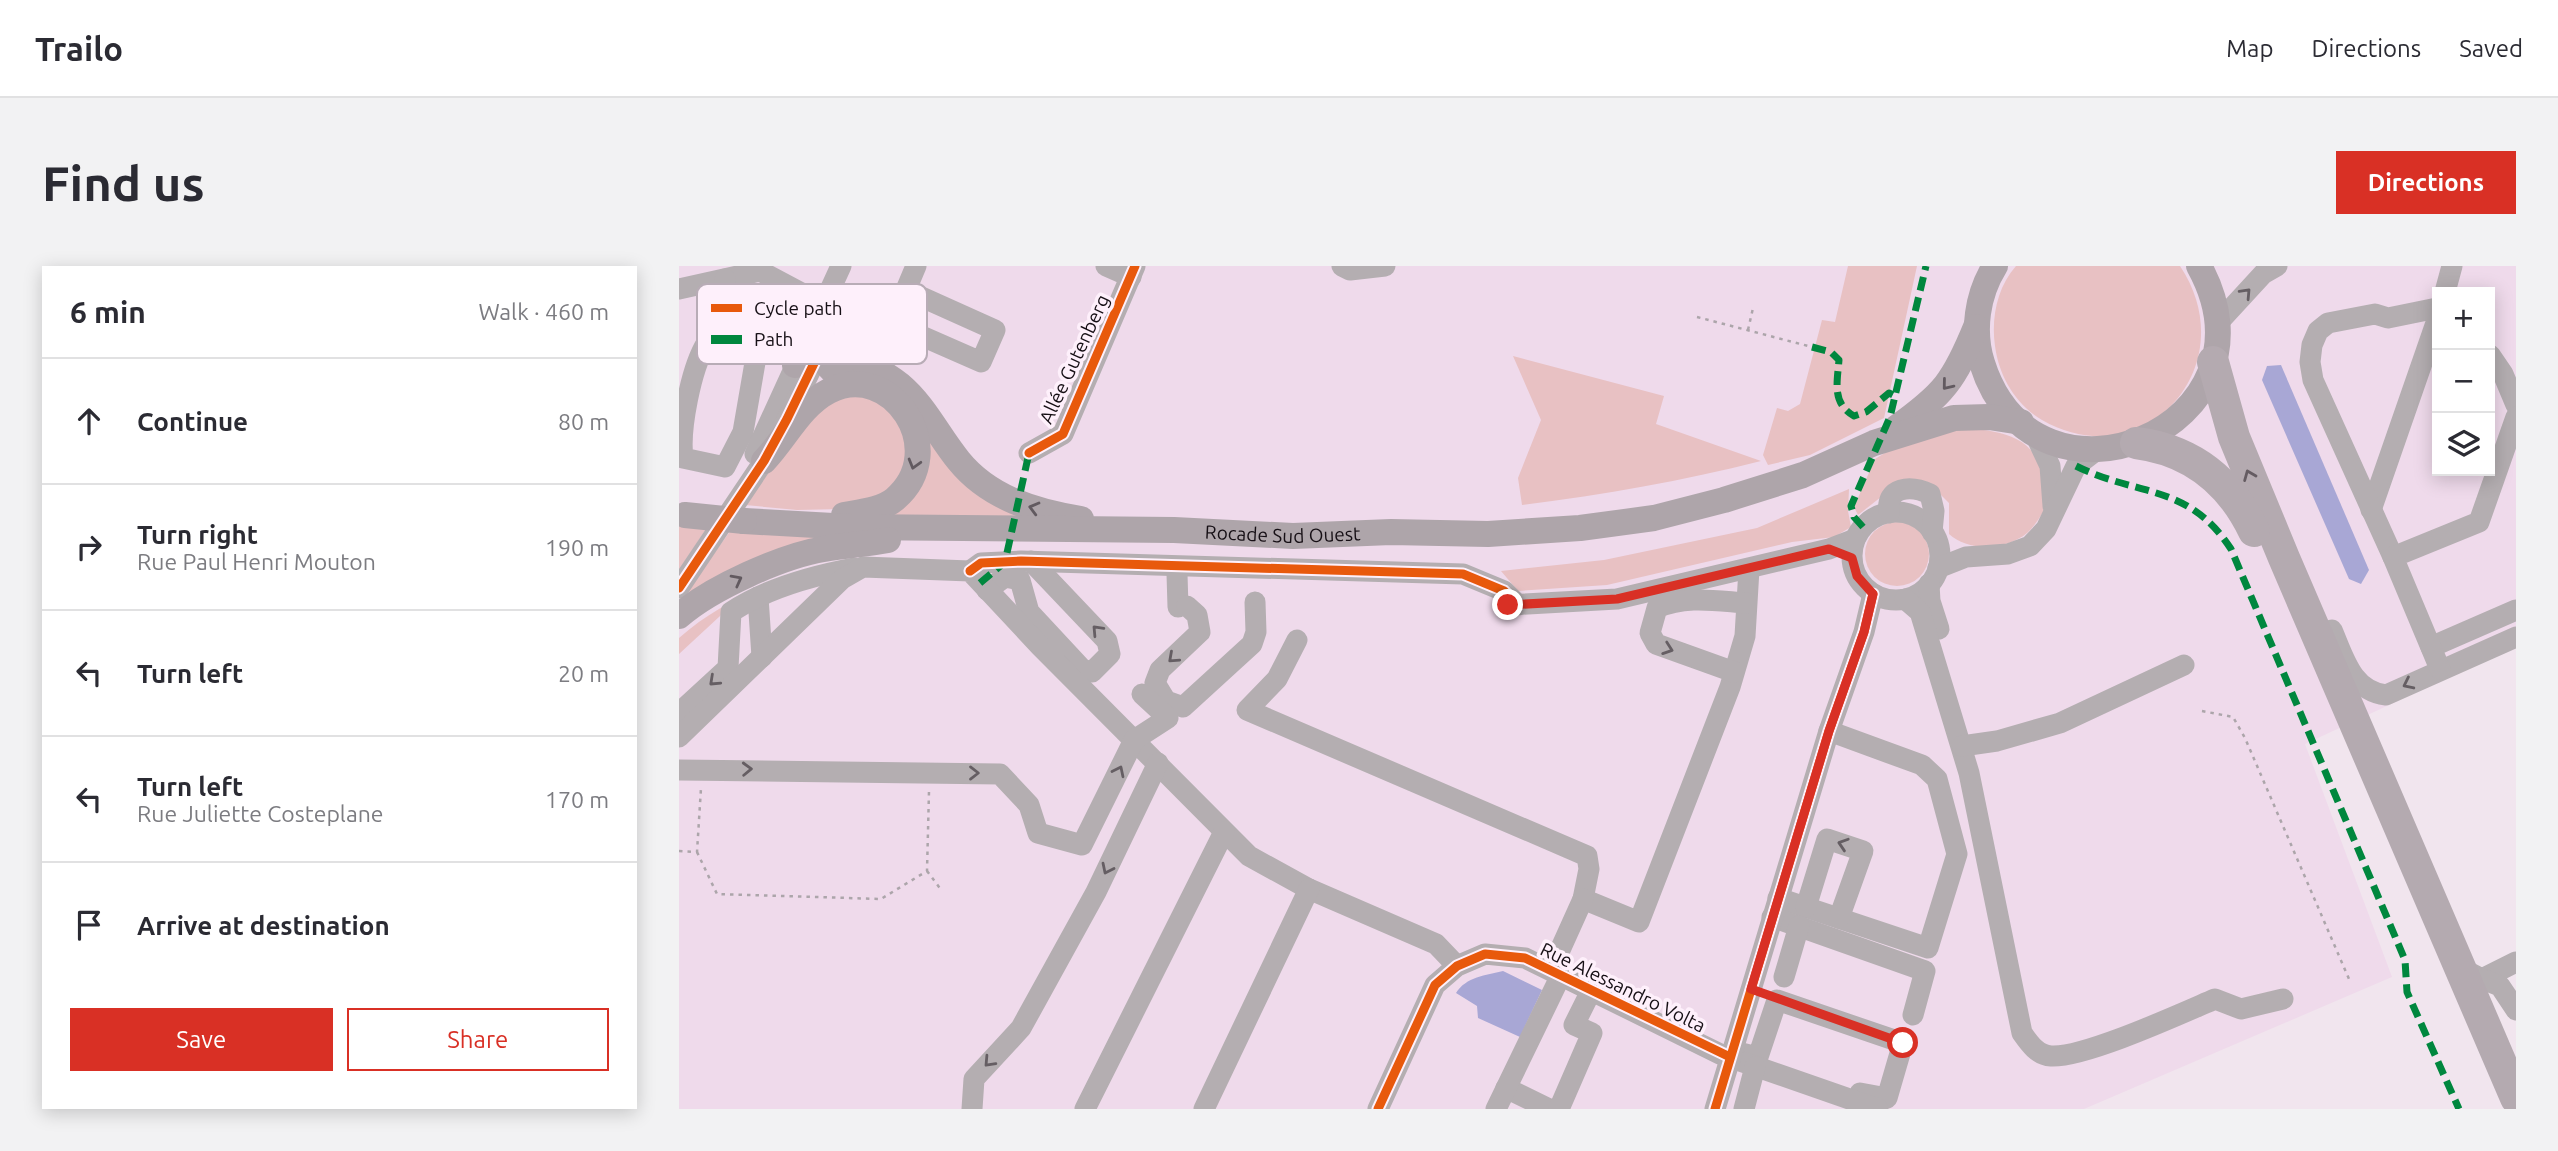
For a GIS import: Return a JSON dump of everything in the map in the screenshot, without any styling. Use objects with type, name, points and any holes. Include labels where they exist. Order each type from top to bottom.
[{"type":"highway","points":[[2213,362],[2234,437],[2284,558],[2471,973],[2516,1098]]},
{"type":"highway","points":[[2136,443],[2160,446],[2194,461],[2212,473],[2241,503],[2499,1109]]},
{"type":"main road","points":[[1987,274],[1977,325],[1979,352],[1987,379],[2001,402],[2027,427],[2075,448],[2097,450],[2136,443],[2162,431],[2184,412],[2202,389],[2213,362],[2217,324],[2204,272]]},
{"type":"main road","name":"Rocade Sud Ouest","points":[[1874,443],[1945,390],[1960,365],[1977,325]]},
{"type":"main road","points":[[744,521],[826,518],[867,511],[895,499],[905,486],[916,465],[918,442],[914,422],[885,393],[834,375],[832,364]]},
{"type":"main road","points":[[857,364],[900,385],[960,462],[988,487],[1012,502],[1076,518],[1174,530]]},
{"type":"main road","points":[[764,461],[816,399],[851,383]]},
{"type":"main road","name":"Rocade Sud Ouest","points":[[682,514],[744,521],[946,528],[1174,530],[1293,536],[1391,532],[1488,534],[1580,528],[1654,518],[1724,500],[1803,475],[1874,443],[1954,418],[1989,417],[2027,427]]},
{"type":"main road","points":[[679,616],[690,606],[745,575],[821,549],[871,543],[946,528]]},
{"type":"street","points":[[834,284],[841,266]]},
{"type":"street","points":[[908,284],[916,266]]},
{"type":"street","points":[[1106,266],[1133,271]]},
{"type":"street","points":[[1342,266],[1350,270],[1385,266]]},
{"type":"street","points":[[2217,324],[2263,274],[2277,266]]},
{"type":"street","points":[[2446,287],[2452,266]]},
{"type":"street","points":[[702,284],[768,268],[786,284]]},
{"type":"street","name":"Allée Gutenberg","points":[[1029,453],[1067,437],[1133,271]]},
{"type":"street","points":[[724,284],[725,279]]},
{"type":"street","points":[[679,289],[697,285]]},
{"type":"street","points":[[927,299],[995,330],[981,362],[927,338]]},
{"type":"street","points":[[2432,309],[2388,318],[2375,314],[2328,323],[2318,331],[2312,345],[2310,362],[2313,380],[2440,668]]},
{"type":"street","points":[[2371,510],[2432,334]]},
{"type":"street","points":[[2495,362],[2516,405]]},
{"type":"street","points":[[698,364],[692,378],[679,442],[683,458],[725,467],[743,432],[755,364]]},
{"type":"street","points":[[679,588],[764,461],[822,364]]},
{"type":"street","points":[[746,486],[757,447],[795,365]]},
{"type":"street","points":[[2393,557],[2479,522],[2516,417]]},
{"type":"street","points":[[2027,427],[2050,466],[2053,515]]},
{"type":"street","points":[[1905,599],[1934,576],[1966,557],[2008,554],[2030,546],[2046,529],[2076,466],[2097,450]]},
{"type":"street","points":[[1968,744],[1920,612],[1905,599],[1878,596],[1857,576],[1853,549],[1872,519],[1889,513],[1908,514],[1919,519],[1934,538],[1940,556],[1930,600],[1968,744],[2022,1033],[2030,1044],[2050,1056],[2067,1054],[2119,1038],[2214,999],[2241,1009],[2283,999]]},
{"type":"street","points":[[1934,538],[1966,557]]},
{"type":"street","points":[[679,713],[728,668],[730,612],[758,597],[813,576],[863,566],[970,571],[981,563],[1031,561],[1463,574],[1504,591],[1513,605],[1617,599],[1829,549],[1853,549]]},
{"type":"street","points":[[2284,558],[2304,571],[2351,672],[2361,686],[2372,693],[2386,695],[2440,668],[2516,637]]},
{"type":"street","points":[[987,590],[1005,577],[1020,580],[1029,612],[1082,669],[1091,672],[1110,654],[1107,641],[1031,561]]},
{"type":"street","points":[[679,737],[842,579],[863,566]]},
{"type":"street","points":[[1583,899],[1639,922],[1734,672],[1745,636],[1749,569]]},
{"type":"street","points":[[970,571],[1249,856],[1310,889],[1436,944],[1457,966]]},
{"type":"street","points":[[1177,574],[1183,607],[1197,615],[1200,632],[1160,670],[1154,683],[1166,701],[1183,707],[1252,644],[1256,632],[1255,602]]},
{"type":"street","points":[[1715,1109],[1829,731],[1878,596]]},
{"type":"street","points":[[758,597],[762,657]]},
{"type":"street","points":[[1734,672],[1656,645],[1650,633],[1657,608],[1669,603],[1698,600],[1746,603]]},
{"type":"street","points":[[2431,647],[2516,610]]},
{"type":"street","points":[[1297,640],[1277,679],[1247,710],[1587,856],[1589,869],[1583,899],[1556,972],[1496,1109]]},
{"type":"street","points":[[1968,744],[1997,741],[2060,723],[2184,665]]},
{"type":"street","points":[[679,769],[703,771],[758,768],[1000,774],[1029,805],[1038,833],[1082,845],[1134,740],[1167,718],[1142,694]]},
{"type":"street","points":[[1803,917],[1839,918],[1928,948],[1957,854],[1937,779],[1930,772],[1922,765],[1829,731]]},
{"type":"street","points":[[972,1109],[974,1079],[1021,1028],[1096,892],[1158,763]]},
{"type":"street","points":[[1085,1109],[1224,832]]},
{"type":"street","points":[[1784,976],[1827,839],[1863,851],[1839,918]]},
{"type":"street","points":[[1204,1109],[1310,889]]},
{"type":"street","points":[[1775,907],[1926,971],[1913,1015]]},
{"type":"street","name":"Rue Alessandro Volta","points":[[1378,1109],[1436,985],[1457,966],[1485,954],[1525,958],[1731,1054],[1757,1062]]},
{"type":"street","points":[[2471,973],[2516,962]]},
{"type":"street","points":[[2471,973],[2500,986],[2516,1010]]},
{"type":"street","points":[[1559,1109],[1593,1033],[1574,1025],[1592,989]]},
{"type":"street","points":[[1751,989],[1903,1043],[1887,1098],[1868,1096],[1757,1062]]},
{"type":"street","points":[[1744,1109],[1777,1000]]},
{"type":"street","points":[[1757,1062],[1878,1109]]},
{"type":"street","points":[[1506,1088],[1549,1109]]},
{"type":"path","points":[[1748,330],[1753,308]]},
{"type":"path","points":[[1697,317],[1812,347]]},
{"type":"path","points":[[2202,710],[2233,717],[2245,738],[2349,979]]},
{"type":"path","points":[[703,771],[697,852],[717,894],[881,899],[927,871]]},
{"type":"path","points":[[930,774],[927,871],[943,891]]},
{"type":"path","points":[[679,851],[697,852]]},
{"type":"shaded area","points":[[679,266],[2516,266],[2516,646],[2305,744],[2392,977],[2084,1109],[679,1109]]},
{"type":"shaded area","points":[[1848,266],[1917,266],[1884,418],[1810,455],[1768,465],[1763,455],[1777,408],[1788,411],[1800,404],[1822,320],[1835,322]]},
{"type":"shaded area","points":[[2016,266],[2180,266],[2197,303],[2201,340],[2192,374],[2174,402],[2148,423],[2116,435],[2080,434],[2042,420],[2032,413],[2010,388],[2000,368],[1995,346],[1997,304],[2009,274]]},
{"type":"shaded area","points":[[1513,356],[1664,396],[1656,424],[1761,461],[1642,487],[1522,505],[1518,478],[1541,420]]},
{"type":"shaded area","points":[[853,364],[935,437],[1057,518],[863,517],[924,456]]},
{"type":"shaded area","points":[[842,393],[885,399],[913,443],[893,492],[843,509],[797,510],[745,505],[804,423]]},
{"type":"shaded area","points":[[1947,428],[2001,433],[2025,445],[2034,454],[2043,483],[2044,511],[2019,539],[1988,547],[1957,540],[1949,534],[1949,503],[1934,488],[1881,497],[1858,515],[1854,507],[1875,459],[1888,451]]},
{"type":"shaded area","points":[[1849,489],[1848,511],[1851,527],[1834,537],[1792,542],[1607,585],[1518,591],[1501,571],[1604,560],[1757,528]]},
{"type":"shaded area","points":[[1897,522],[1915,528],[1923,536],[1929,554],[1923,572],[1915,580],[1897,586],[1879,580],[1871,572],[1865,554],[1871,536],[1879,528]]},
{"type":"shaded area","points":[[679,526],[706,529],[679,570]]},
{"type":"shaded area","points":[[731,530],[857,538],[679,602]]},
{"type":"shaded area","points":[[766,585],[733,604],[679,654],[679,638],[689,629],[720,608]]},
{"type":"water","points":[[2281,365],[2369,570],[2361,584],[2349,579],[2262,380],[2267,366]]},
{"type":"water","points":[[1503,971],[1542,990],[1520,1037],[1478,1018],[1477,1006],[1456,993],[1471,980]]},
{"type":"marked path","points":[[1863,527],[1854,517],[1851,506],[1890,417],[1926,266]]},
{"type":"marked path","points":[[1812,347],[1831,352],[1839,360],[1837,392],[1842,405],[1854,416],[1866,412],[1889,393],[1895,396]]},
{"type":"marked path","points":[[980,583],[1005,562],[1029,453]]},
{"type":"marked path","points":[[2076,466],[2179,502],[2215,528],[2231,549],[2405,960],[2407,992],[2459,1109]]},
{"type":"cycle path","points":[[1029,453],[1063,434],[1135,266]]},
{"type":"cycle path","points":[[679,588],[764,461],[814,364]]},
{"type":"cycle path","points":[[970,571],[981,563],[1021,561],[1463,574],[1504,591],[1518,605]]},
{"type":"cycle path","points":[[1715,1109],[1829,731],[1864,632],[1873,594]]},
{"type":"cycle path","points":[[1378,1109],[1435,985],[1457,966],[1485,954],[1525,958],[1730,1057]]},
{"type":"route","points":[[1508,605],[1617,599],[1829,549],[1852,558],[1857,576],[1863,586],[1873,594],[1864,632],[1829,731],[1751,989],[1903,1043]]}]
